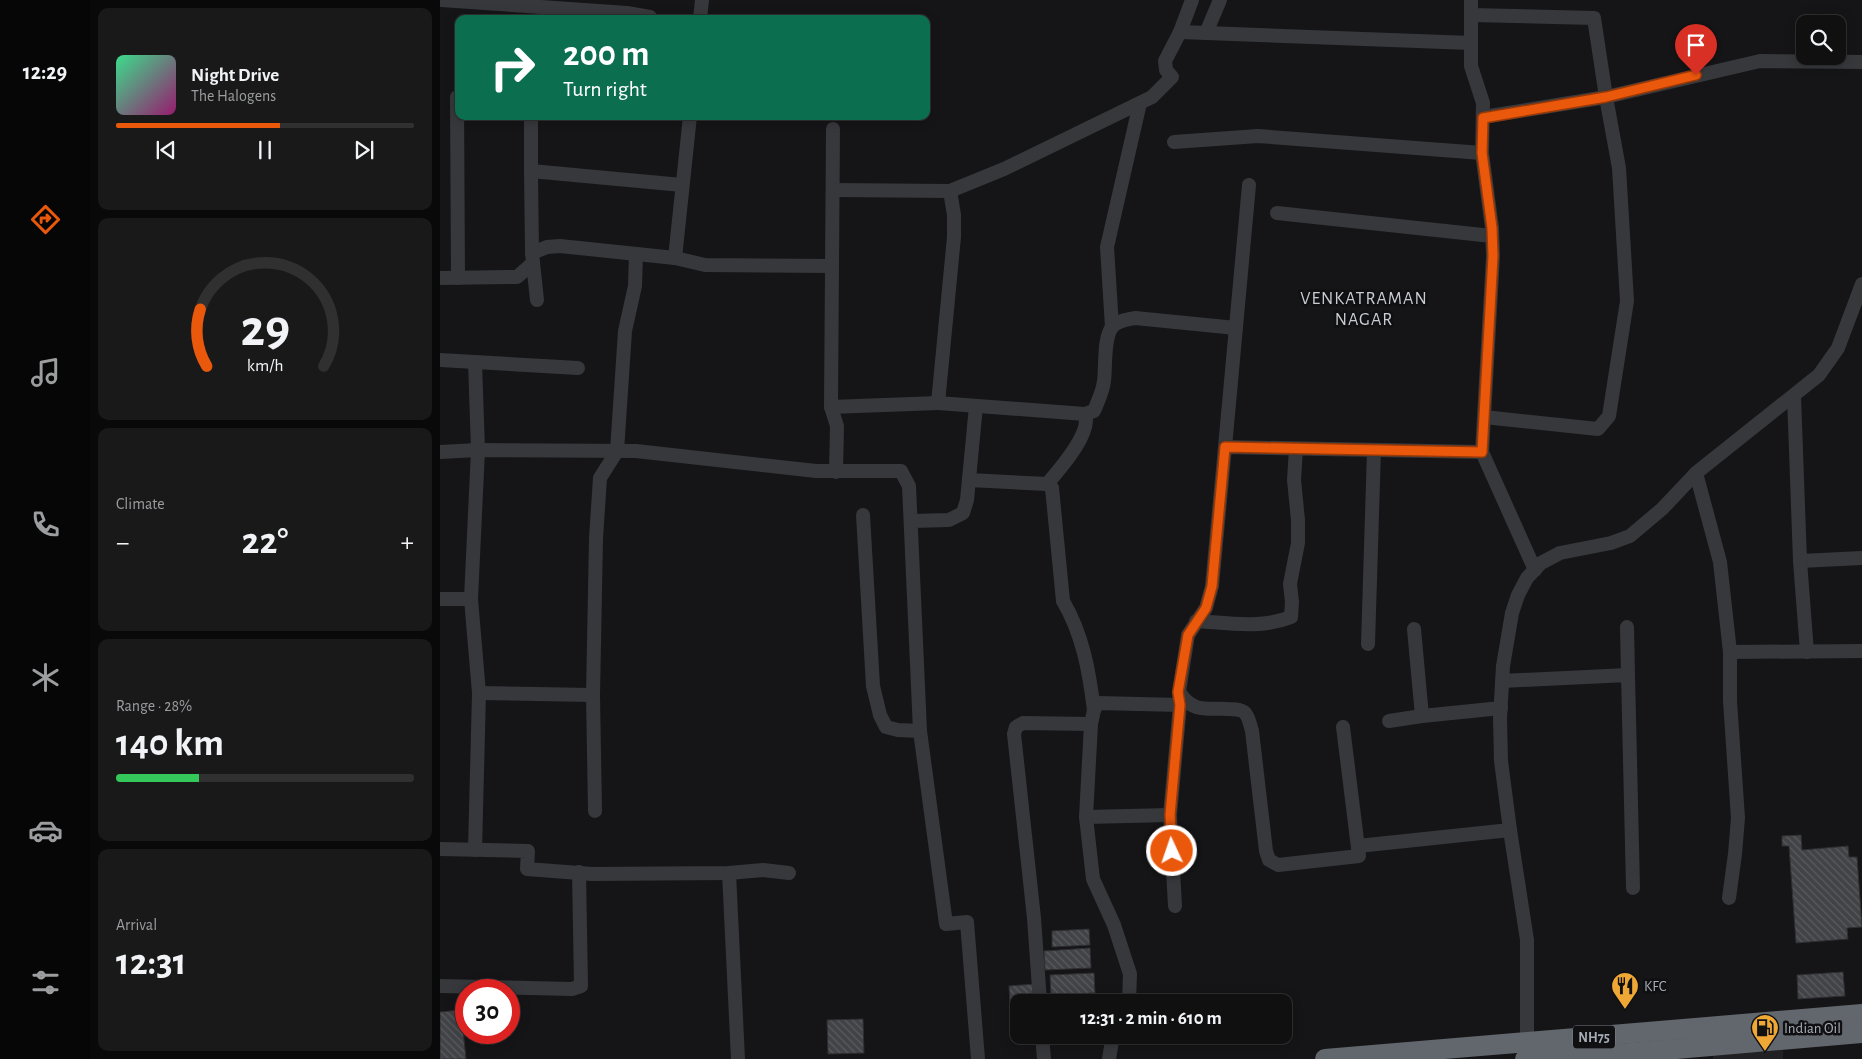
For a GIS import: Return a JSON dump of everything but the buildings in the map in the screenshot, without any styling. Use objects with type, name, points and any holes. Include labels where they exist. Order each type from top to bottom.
[{"type":"highway","name":"NH75","points":[[1325,1059],[1526,1053],[1862,1014]]},
{"type":"highway","name":"NH75","points":[[1526,1053],[1584,1058],[1862,1033]]},
{"type":"street","points":[[441,0],[518,3],[539,13],[613,15]]},
{"type":"street","points":[[700,15],[702,0]]},
{"type":"street","points":[[833,190],[950,191],[1012,165],[1152,97],[1172,77],[1166,70],[1165,61],[1180,32],[1192,0]]},
{"type":"street","points":[[1206,33],[1220,0]]},
{"type":"street","points":[[1471,0],[1471,66],[1483,103],[1482,153],[1493,256],[1482,452],[1535,570]]},
{"type":"street","points":[[1471,14],[1594,18],[1619,168],[1627,301],[1609,416],[1598,429],[1484,417]]},
{"type":"street","points":[[1180,32],[1471,43]]},
{"type":"street","points":[[1483,118],[1606,97],[1760,61],[1862,62]]},
{"type":"street","points":[[831,407],[938,403],[1085,414],[1094,411],[1104,383],[1107,337],[1112,327],[1107,247],[1140,103]]},
{"type":"street","points":[[457,120],[458,278]]},
{"type":"street","points":[[531,120],[532,258],[537,300]]},
{"type":"street","points":[[674,258],[690,120]]},
{"type":"street","points":[[834,129],[831,407],[837,426],[836,472]]},
{"type":"street","points":[[1174,142],[1258,136],[1482,153]]},
{"type":"street","points":[[531,171],[682,185]]},
{"type":"street","points":[[1176,906],[1170,815],[1179,698],[1188,635],[1206,608],[1212,586],[1249,186]]},
{"type":"street","points":[[938,403],[954,237],[953,202],[950,191]]},
{"type":"street","points":[[1277,213],[1492,236]]},
{"type":"street","points":[[440,278],[516,277],[532,258],[547,247],[560,246],[674,258],[705,265],[832,266]]},
{"type":"street","points":[[595,811],[593,695],[596,538],[600,478],[617,451],[625,331],[635,286],[636,254]]},
{"type":"street","points":[[1526,1053],[1527,940],[1501,761],[1502,681],[1512,613],[1518,595],[1527,578],[1540,563],[1560,553],[1611,543],[1630,536],[1662,509],[1696,473],[1819,375],[1838,348],[1862,284]]},
{"type":"street","points":[[1112,327],[1123,320],[1135,318],[1236,328]]},
{"type":"street","points":[[440,360],[578,368]]},
{"type":"street","points":[[474,362],[478,450],[471,599],[479,693],[475,850]]},
{"type":"street","points":[[1794,396],[1800,561],[1807,652]]},
{"type":"street","points":[[912,521],[948,520],[963,512],[967,500],[976,406]]},
{"type":"street","points":[[1047,484],[1071,453],[1084,429],[1087,420],[1085,414]]},
{"type":"street","points":[[1225,447],[1482,452]]},
{"type":"street","points":[[1196,621],[1261,625],[1291,617],[1290,584],[1298,543],[1294,480],[1296,448]]},
{"type":"street","points":[[440,452],[478,450],[636,451],[836,472],[901,471],[906,477],[909,486],[912,521],[920,731],[946,924],[967,922],[978,1059]]},
{"type":"street","points":[[1368,644],[1374,450]]},
{"type":"street","points":[[1696,473],[1720,562],[1730,652],[1730,701],[1738,818],[1729,898]]},
{"type":"street","points":[[969,480],[1047,484],[1052,488],[1063,601],[1073,617],[1082,642],[1090,680],[1093,717],[1086,817],[1093,879],[1114,925],[1130,974],[1129,994]]},
{"type":"street","points":[[863,515],[873,686],[877,703],[886,727],[898,730],[920,731]]},
{"type":"street","points":[[1800,561],[1862,558]]},
{"type":"street","points":[[440,599],[471,599]]},
{"type":"street","points":[[1627,627],[1633,888]]},
{"type":"street","points":[[1414,629],[1422,716]]},
{"type":"street","points":[[1730,652],[1862,651]]},
{"type":"street","points":[[1502,681],[1628,676]]},
{"type":"street","points":[[479,693],[593,695]]},
{"type":"street","points":[[1093,717],[1098,703],[1179,698],[1193,707],[1235,709],[1244,712],[1252,731],[1266,851],[1269,860],[1278,865],[1359,856],[1343,727]]},
{"type":"street","points":[[1389,721],[1501,708]]},
{"type":"street","points":[[1039,994],[1034,918],[1014,734],[1016,727],[1023,723],[1093,717]]},
{"type":"street","points":[[1086,817],[1170,815]]},
{"type":"street","points":[[1358,846],[1510,830]]},
{"type":"street","points":[[440,849],[528,851],[526,869],[592,874],[729,873],[763,870],[789,873]]},
{"type":"street","points":[[440,986],[572,989],[581,986],[579,872]]},
{"type":"street","points":[[729,873],[738,1059]]},
{"type":"street","points":[[1043,1044],[1044,1059]]},
{"type":"street","points":[[1109,1059],[1112,1044]]},
{"type":"shaded area","name":"Indian Oil","points":[[1783,1049],[1783,1059],[1713,1059],[1713,1055]]},
{"type":"place","name":"KFC","points":[[1625,1010]]},
{"type":"place","name":"Indian Oil","points":[[1765,1052]]},
{"type":"district","name":"VENKATRAMAN NAGAR","points":[[1364,308]]},
{"type":"route","points":[[1172,851],[1170,815],[1180,705],[1178,692],[1188,635],[1206,608],[1212,586],[1225,447],[1482,452],[1493,256],[1492,228],[1482,153],[1483,118],[1606,97],[1696,75]]}]
